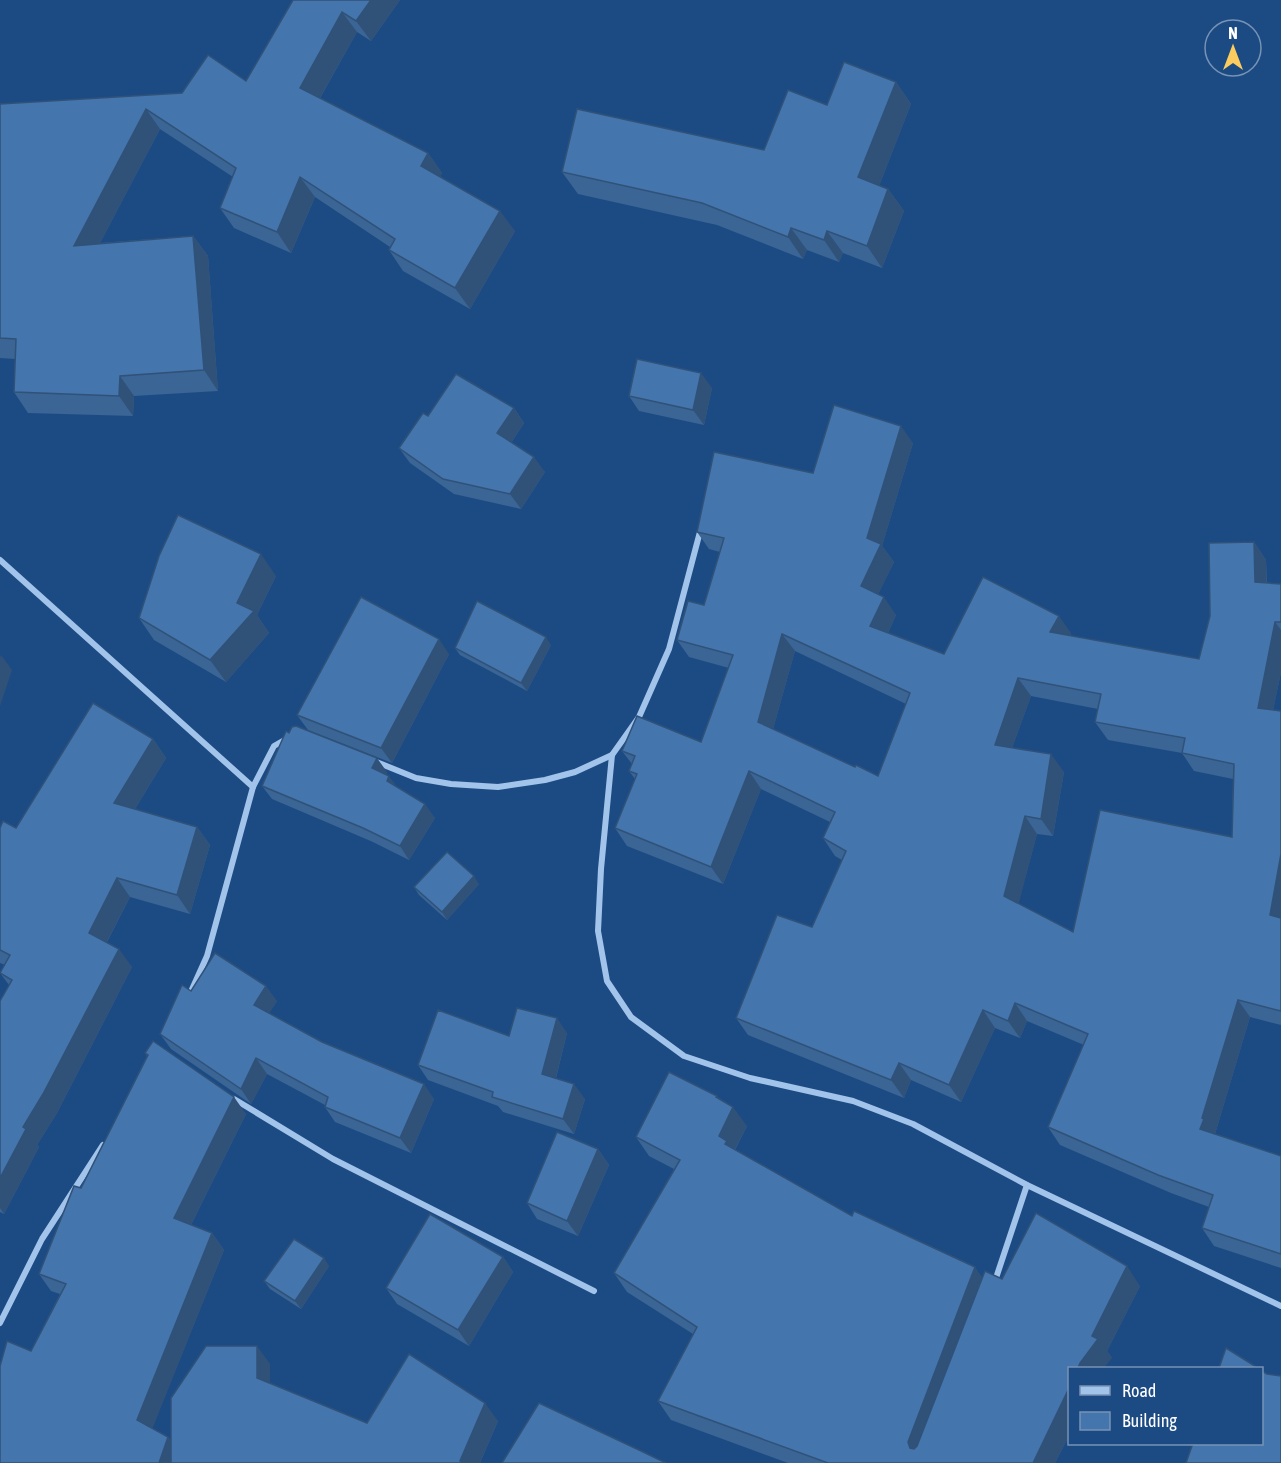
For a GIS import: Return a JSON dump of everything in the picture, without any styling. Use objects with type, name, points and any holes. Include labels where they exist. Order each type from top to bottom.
[{"type":"street","points":[[702,522],[669,649],[639,717],[612,755],[601,868],[598,931],[607,981],[631,1017],[684,1056],[750,1078],[853,1101],[913,1124],[1027,1185],[1281,1306]]},
{"type":"street","points":[[0,560],[253,787]]},
{"type":"street","points":[[188,999],[207,956],[253,787],[274,746],[292,736]]},
{"type":"street","points":[[364,757],[416,778],[451,784],[498,787],[545,780],[612,755]]},
{"type":"street","points":[[231,1097],[333,1159],[594,1291]]},
{"type":"street","points":[[0,1323],[42,1239],[106,1140]]},
{"type":"street","points":[[992,1290],[1027,1185]]},
{"type":"building","points":[[293,0],[371,0],[356,21],[342,12],[300,88],[428,153],[421,166],[500,211],[455,288],[389,250],[395,239],[300,177],[277,232],[220,208],[236,168],[146,109],[74,246],[193,236],[204,370],[120,376],[119,396],[14,392],[16,339],[0,338],[0,104],[182,93],[208,55],[246,81]]},
{"type":"building","points":[[844,62],[896,82],[858,177],[888,189],[867,246],[827,231],[824,240],[791,228],[788,237],[702,203],[562,172],[577,109],[764,150],[788,90],[827,105]]},
{"type":"building","points":[[637,359],[701,373],[693,410],[629,396]]},
{"type":"building","points":[[456,374],[514,408],[497,433],[534,457],[510,494],[443,479],[399,448],[423,413],[428,416]]},
{"type":"building","points":[[834,405],[901,426],[867,538],[881,544],[861,586],[884,597],[870,626],[944,654],[983,577],[1059,616],[1050,632],[1199,659],[1210,616],[1209,543],[1254,542],[1255,582],[1281,584],[1281,622],[1275,622],[1258,708],[1281,711],[1281,854],[1270,915],[1281,918],[1281,1011],[1238,1000],[1200,1129],[1281,1156],[1281,1254],[1202,1228],[1213,1195],[1158,1175],[1048,1127],[1088,1034],[1015,1003],[1008,1021],[983,1010],[949,1085],[899,1063],[891,1080],[736,1018],[777,915],[812,927],[846,851],[823,838],[835,812],[749,771],[711,867],[615,828],[637,774],[629,771],[635,756],[622,751],[637,716],[701,742],[733,655],[677,640],[688,601],[704,605],[724,538],[697,532],[714,452],[813,473]],"holes":[[[782,634],[910,693],[878,776],[758,722]],[[1018,678],[1101,694],[1095,722],[1185,738],[1182,753],[1234,764],[1232,837],[1100,810],[1073,932],[1004,896],[1025,816],[1041,819],[1051,754],[995,745]]]},
{"type":"building","points":[[178,515],[261,554],[237,603],[254,611],[210,660],[139,618],[159,556]]},
{"type":"building","points":[[361,597],[439,639],[381,748],[297,715]]},
{"type":"building","points":[[477,601],[546,637],[521,683],[455,648]]},
{"type":"building","points":[[93,703],[153,739],[114,803],[197,827],[177,895],[117,878],[89,933],[119,949],[43,1094],[23,1127],[26,1129],[0,1178],[0,1001],[12,980],[0,973],[10,955],[0,950],[0,828],[3,821],[16,828]]},
{"type":"building","points":[[296,726],[377,758],[372,768],[389,776],[387,781],[425,804],[400,846],[262,786],[286,731],[289,733],[292,727]]},
{"type":"building","points":[[447,852],[474,876],[442,912],[414,887]]},
{"type":"building","points":[[215,953],[266,986],[254,1005],[322,1042],[424,1084],[400,1138],[325,1107],[328,1097],[256,1058],[241,1089],[160,1034],[182,985],[191,991]]},
{"type":"building","points":[[517,1008],[557,1018],[542,1074],[574,1084],[563,1119],[492,1097],[493,1092],[418,1065],[438,1010],[509,1036]]},
{"type":"building","points":[[153,1041],[234,1097],[174,1218],[212,1233],[137,1420],[168,1437],[159,1463],[0,1463],[0,1366],[7,1341],[31,1351],[66,1284],[39,1274],[74,1186],[81,1188],[148,1055],[145,1053]]},
{"type":"building","points":[[669,1072],[717,1096],[733,1107],[719,1136],[727,1141],[725,1144],[852,1216],[854,1211],[975,1267],[908,1442],[910,1448],[914,1449],[917,1446],[985,1271],[1002,1279],[1036,1213],[1127,1266],[1092,1336],[1098,1339],[1078,1367],[1068,1367],[1068,1390],[1033,1463],[828,1463],[658,1401],[697,1327],[614,1273],[680,1160],[636,1137]]},
{"type":"building","points":[[557,1132],[598,1149],[567,1221],[527,1203]]},
{"type":"building","points":[[430,1214],[503,1257],[458,1330],[386,1288]]},
{"type":"building","points":[[294,1239],[324,1258],[295,1301],[264,1281]]},
{"type":"building","points":[[206,1346],[257,1346],[257,1378],[367,1423],[409,1354],[485,1403],[460,1461],[464,1463],[171,1463],[171,1398]]},
{"type":"building","points":[[1226,1348],[1256,1367],[1219,1367]]},
{"type":"building","points":[[1263,1372],[1281,1376],[1281,1463],[1186,1463],[1192,1445],[1263,1445]]},
{"type":"building","points":[[539,1403],[639,1450],[666,1463],[502,1463]]}]
